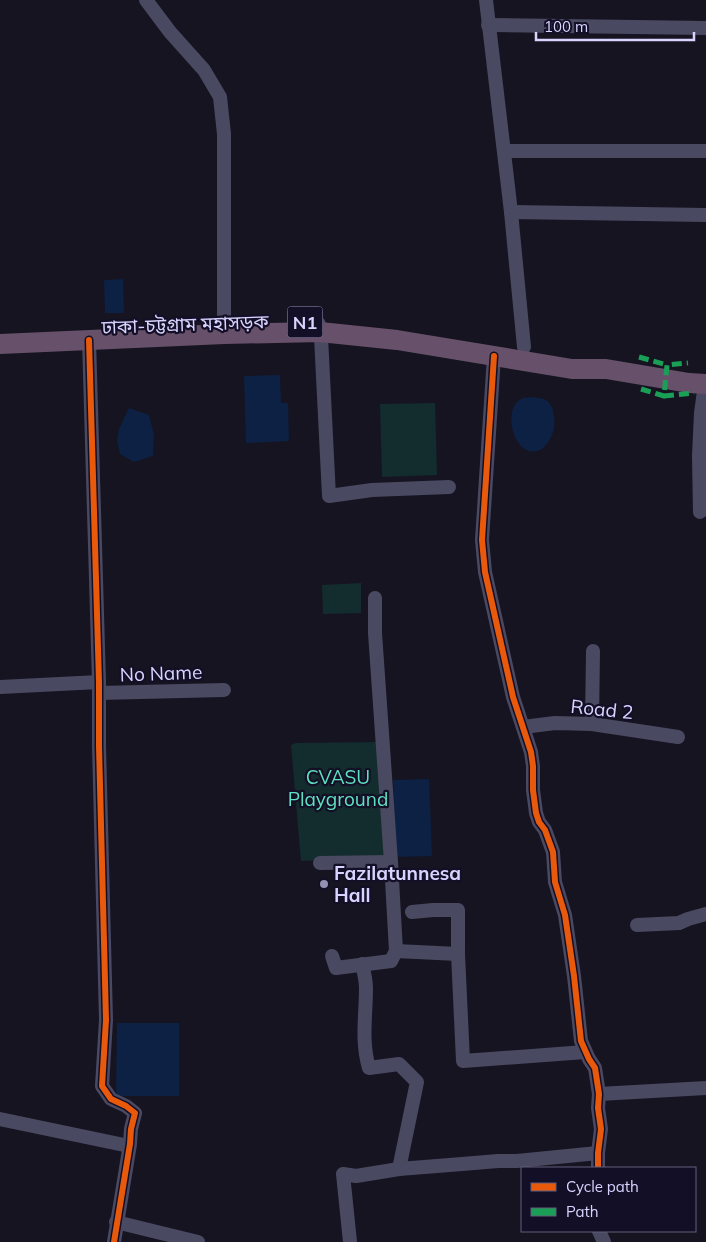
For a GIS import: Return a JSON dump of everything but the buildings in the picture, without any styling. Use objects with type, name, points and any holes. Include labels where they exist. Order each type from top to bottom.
[{"type":"highway","name":"ঢাকা-চট্টগ্রাম মহাসড়ক","points":[[0,344],[89,340],[224,328],[274,320],[572,369],[606,369],[706,384]]},
{"type":"highway","name":"ঢাকা-চট্টগ্রাম মহাসড়ক","points":[[320,328],[357,325],[524,348],[578,357],[606,369]]},
{"type":"highway","name":"ঢাকা-চট্টগ্রাম মহাসড়ক","points":[[0,332],[224,328]]},
{"type":"street","points":[[146,0],[170,32],[204,70],[220,97],[224,134],[224,328]]},
{"type":"street","points":[[486,0],[511,212],[524,348]]},
{"type":"street","points":[[488,25],[706,28]]},
{"type":"street","points":[[504,151],[706,151]]},
{"type":"street","points":[[511,212],[706,215]]},
{"type":"street","points":[[320,328],[329,496],[372,490],[449,487]]},
{"type":"street","points":[[89,340],[106,1020],[102,1086],[111,1099],[126,1106],[135,1113],[114,1242]]},
{"type":"street","points":[[494,356],[482,540],[486,572],[513,697],[530,752],[536,813],[553,852],[555,882],[565,915],[581,1041],[585,1052],[595,1068],[601,1129],[598,1167]]},
{"type":"street","points":[[700,512],[699,456],[701,413],[706,384]]},
{"type":"street","points":[[332,956],[336,968],[391,961],[396,951],[375,633],[375,598]]},
{"type":"street","points":[[592,724],[593,652]]},
{"type":"street","name":"No Name","points":[[0,687],[224,690]]},
{"type":"street","name":"Road 2","points":[[523,727],[555,723],[592,724],[678,738]]},
{"type":"street","points":[[320,863],[391,862]]},
{"type":"street","points":[[412,912],[458,910],[463,1061],[585,1052]]},
{"type":"street","points":[[637,925],[679,923],[706,914]]},
{"type":"street","points":[[396,951],[458,954]]},
{"type":"street","points":[[362,964],[366,986],[364,1013],[365,1054],[369,1068],[399,1064],[417,1082],[399,1169]]},
{"type":"street","points":[[599,1094],[706,1088]]},
{"type":"street","points":[[0,1119],[129,1146]]},
{"type":"street","points":[[350,1242],[343,1174],[356,1176],[399,1169],[598,1153]]},
{"type":"street","points":[[116,1222],[198,1242]]},
{"type":"green space","points":[[435,403],[437,475],[382,477],[380,404]]},
{"type":"green space","points":[[361,583],[361,613],[323,614],[322,585]]},
{"type":"green space","name":"CVASU Playground","points":[[378,742],[386,858],[301,861],[291,745],[296,743]]},
{"type":"water","points":[[123,279],[124,313],[105,313],[104,280]]},
{"type":"water","points":[[280,375],[281,403],[288,403],[289,441],[246,443],[244,376]]},
{"type":"water","points":[[522,398],[544,399],[551,405],[554,415],[554,426],[552,435],[544,447],[537,451],[529,451],[516,440],[511,421],[515,404]]},
{"type":"water","points":[[129,408],[149,415],[154,435],[153,456],[134,462],[120,454],[117,441],[119,429]]},
{"type":"water","points":[[429,779],[432,856],[396,857],[393,780]]},
{"type":"water","points":[[117,1023],[179,1023],[179,1096],[116,1096]]},
{"type":"marked path","points":[[639,357],[667,365]]},
{"type":"marked path","points":[[641,389],[664,396],[667,365],[688,363]]},
{"type":"marked path","points":[[664,396],[694,393]]},
{"type":"cycle path","points":[[89,340],[106,1020],[102,1086],[111,1099],[126,1106],[135,1113],[114,1242]]},
{"type":"cycle path","points":[[494,356],[482,540],[485,572],[513,697],[531,752],[536,813],[553,852],[555,882],[565,915],[581,1041],[595,1068],[601,1129],[598,1167]]},
{"type":"place","name":"Fazilatunnesa Hall","points":[[324,884]]}]
